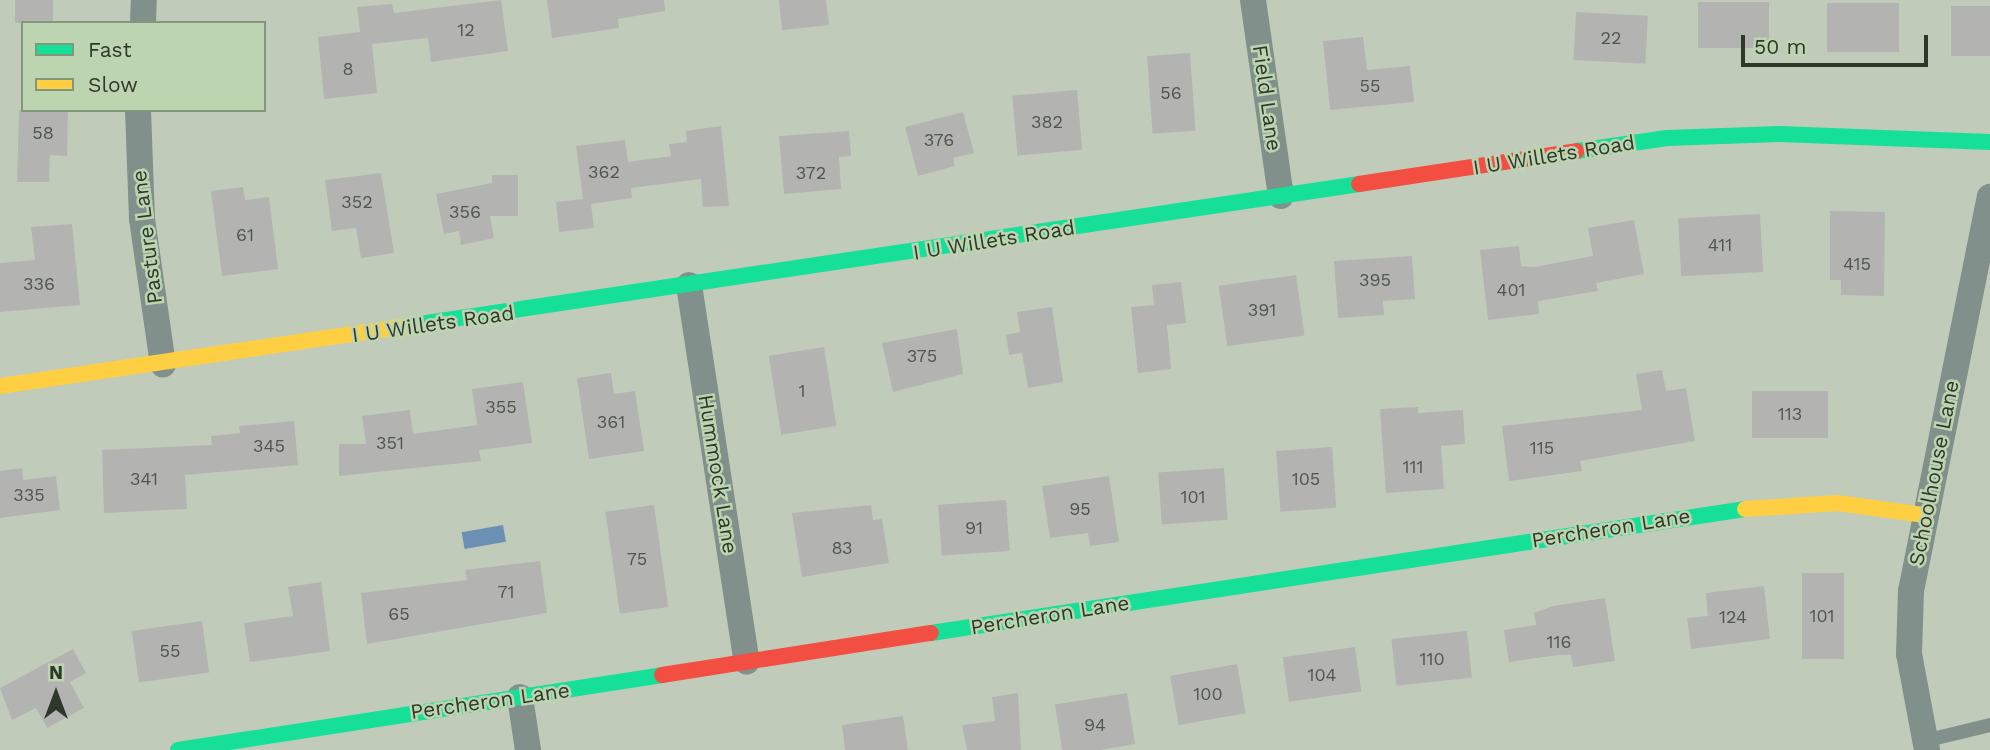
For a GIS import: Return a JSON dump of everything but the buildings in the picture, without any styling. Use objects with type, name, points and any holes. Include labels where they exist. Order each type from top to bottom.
[{"type":"main road","name":"I U Willets Road","points":[[0,386],[163,364],[1667,138],[1779,134],[1990,142]]},
{"type":"main road","name":"Percheron Lane","points":[[178,750],[1722,511],[1837,503],[1924,515]]},
{"type":"street","points":[[143,21],[145,0]]},
{"type":"street","name":"Field Lane","points":[[1253,0],[1281,196]]},
{"type":"street","name":"Pasture Lane","points":[[138,112],[142,219],[163,364]]},
{"type":"street","name":"Schoolhouse Lane","points":[[1925,746],[1909,641],[1924,515],[1990,197]]},
{"type":"street","name":"Hummock Lane","points":[[689,285],[747,662]]},
{"type":"street","points":[[520,697],[528,750]]},
{"type":"lane","points":[[1925,746],[1990,725]]},
{"type":"water","points":[[503,525],[506,542],[465,549],[462,532]]},
{"type":"traffic: fast","points":[[1577,151],[1667,138],[1779,134],[1990,142]]},
{"type":"traffic: fast","points":[[406,326],[1359,184]]},
{"type":"traffic: fast","points":[[931,633],[1745,509]]},
{"type":"traffic: fast","points":[[178,750],[662,675]]},
{"type":"traffic: slow","points":[[0,386],[406,326]]},
{"type":"traffic: slow","points":[[1745,509],[1837,503],[1925,515]]},
{"type":"traffic: jam","points":[[1359,184],[1577,151]]},
{"type":"traffic: jam","points":[[662,675],[931,633]]}]
